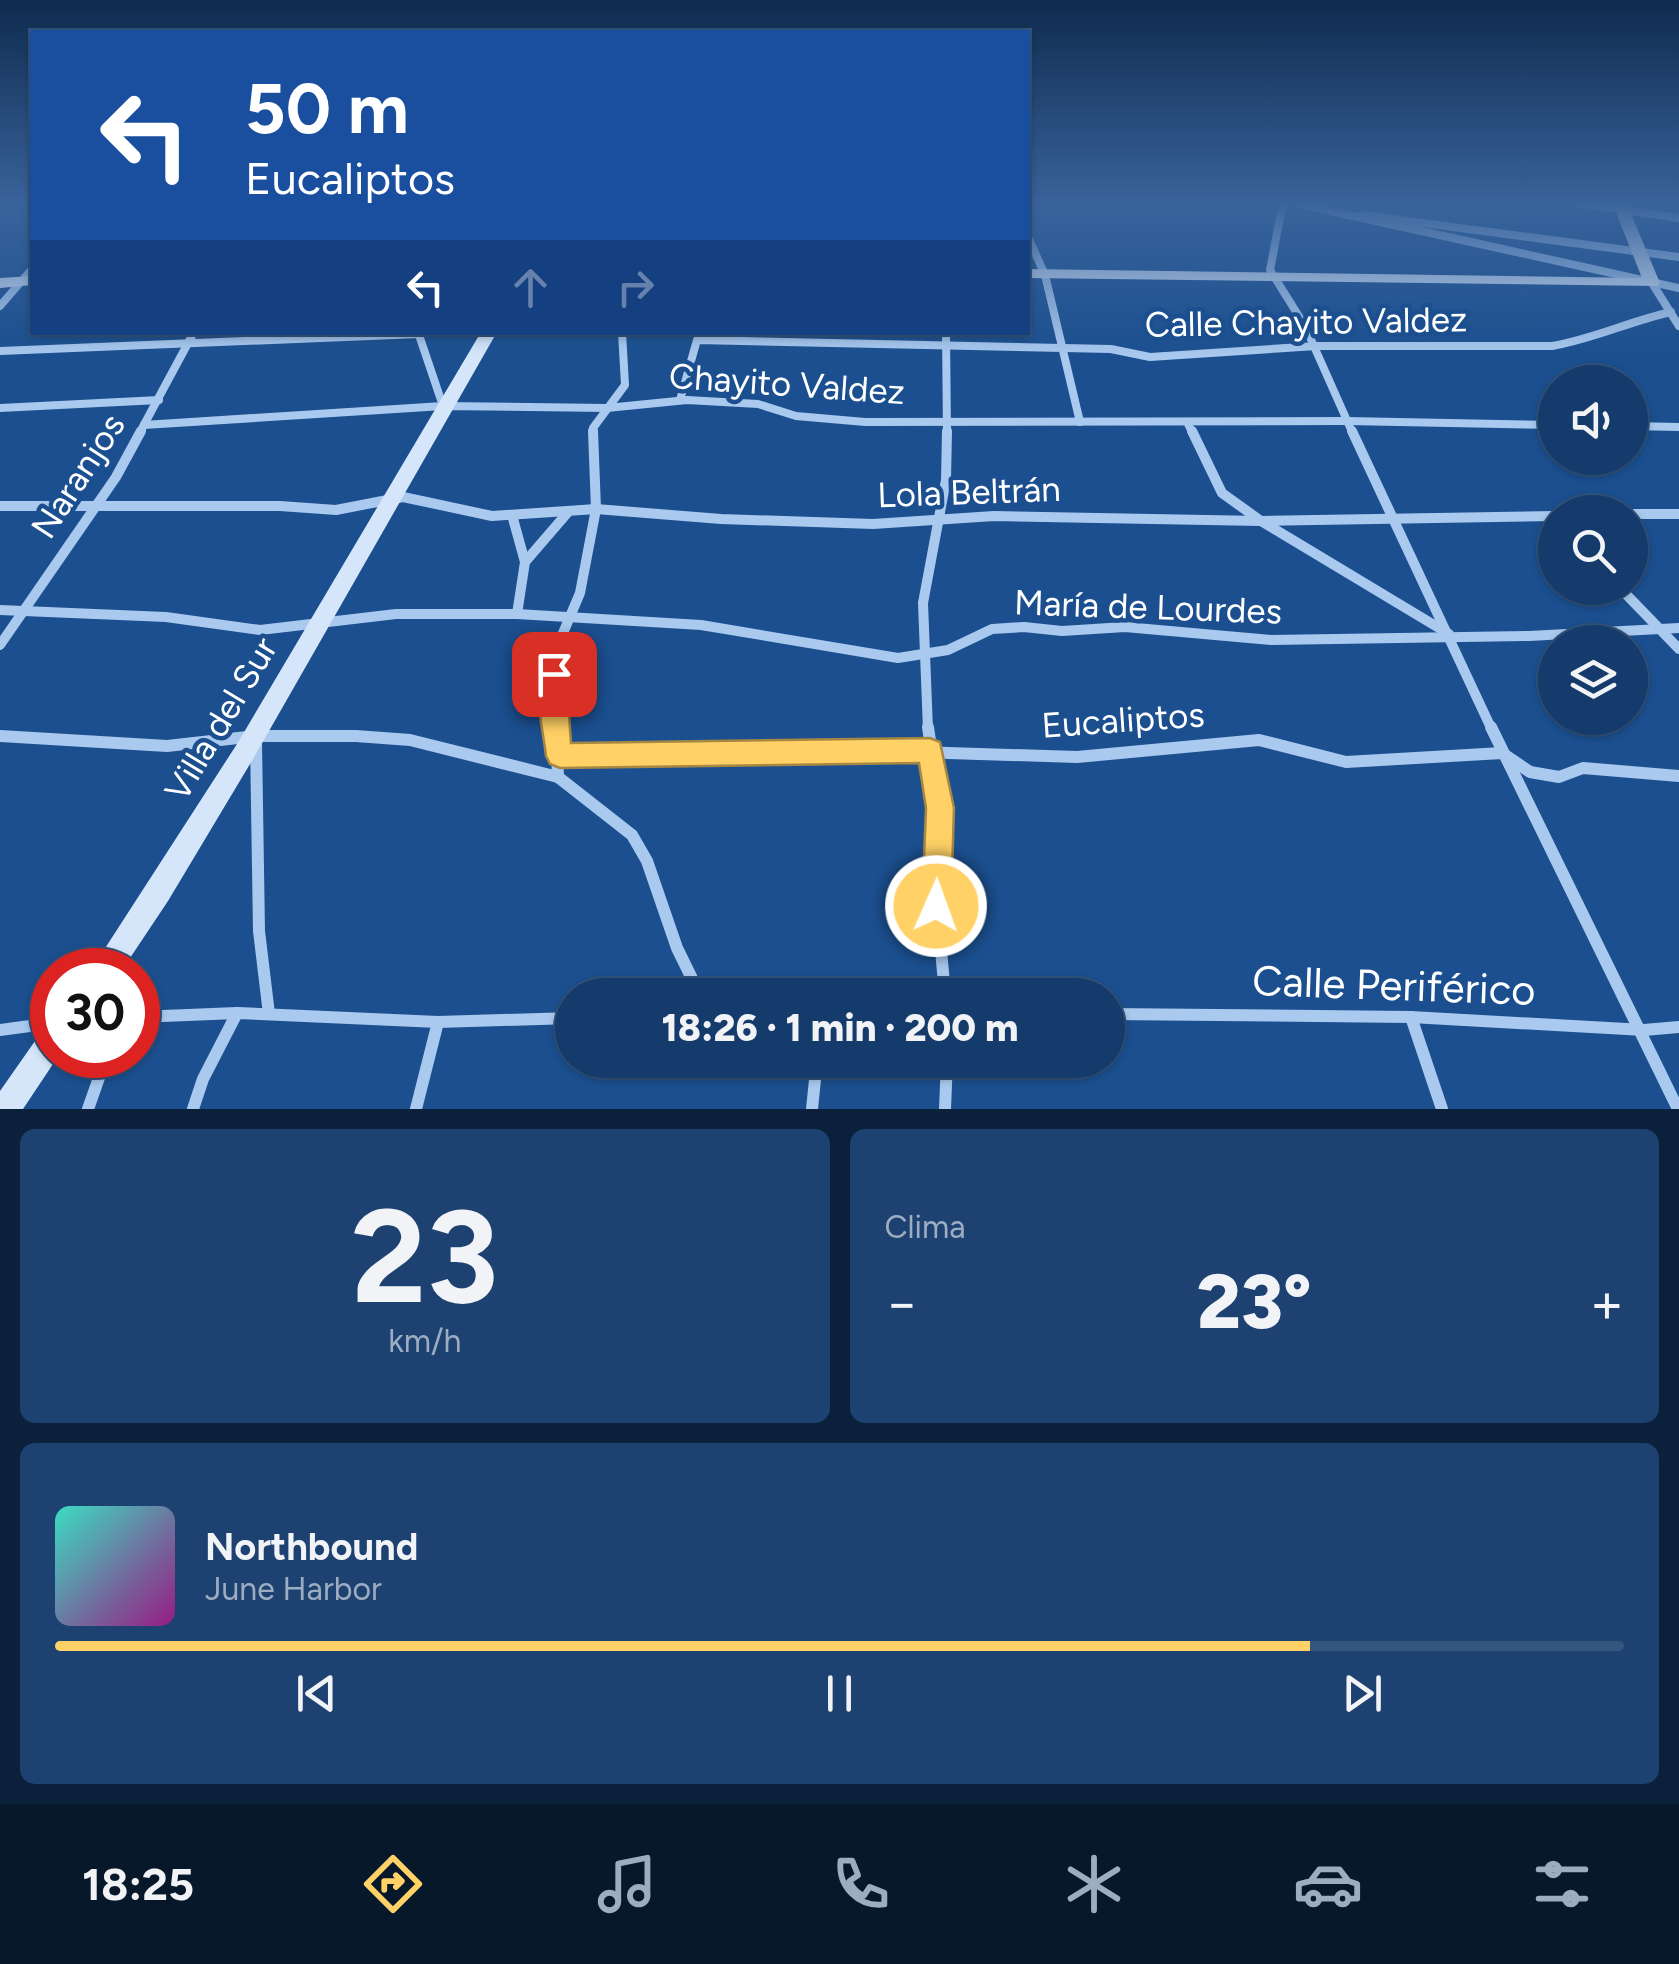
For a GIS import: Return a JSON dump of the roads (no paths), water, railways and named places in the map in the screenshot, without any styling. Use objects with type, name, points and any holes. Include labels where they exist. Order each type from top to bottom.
[{"type":"street","points":[[1036,254],[1046,274],[1080,422]]},
{"type":"street","points":[[1274,254],[1270,270],[1316,346],[1346,421],[1450,635],[1502,753],[1644,1030],[1678,1109]]},
{"type":"street","points":[[1518,254],[1679,288]]},
{"type":"street","points":[[1642,254],[1652,283],[1679,326]]},
{"type":"street","points":[[1030,274],[1652,283]]},
{"type":"street","points":[[0,283],[29,277]]},
{"type":"street","points":[[0,306],[29,277]]},
{"type":"street","name":"Calle Chayito Valdez","points":[[680,400],[697,340],[1111,349],[1150,356],[1316,346],[1571,345],[1643,318],[1671,312]]},
{"type":"street","name":"Naranjos","points":[[0,645],[116,477],[192,335]]},
{"type":"street","points":[[0,350],[320,335]]},
{"type":"street","points":[[418,335],[443,406]]},
{"type":"street","name":"Villa del Sur","points":[[122,948],[324,622],[387,499],[486,335]]},
{"type":"street","points":[[558,777],[560,756],[552,696],[555,652],[580,593],[596,508],[593,428],[619,398],[624,385],[622,335]]},
{"type":"street","points":[[943,978],[936,906],[940,808],[924,682],[927,653],[923,603],[946,480],[947,335]]},
{"type":"street","points":[[0,408],[159,400]]},
{"type":"street","name":"Chayito Valdez","points":[[144,426],[443,406],[607,408],[680,400],[758,404],[822,420],[947,422]]},
{"type":"street","points":[[947,422],[1538,425]]},
{"type":"street","points":[[1188,424],[1222,493],[1261,521],[1450,635]]},
{"type":"street","points":[[1648,426],[1679,427]]},
{"type":"street","name":"Lola Beltrán","points":[[0,506],[280,506],[336,510],[387,499],[429,500],[471,513],[512,515],[596,508],[780,522],[939,522],[1049,516],[1261,521],[1538,516]]},
{"type":"street","points":[[526,562],[569,511]]},
{"type":"street","points":[[1648,514],[1679,514]]},
{"type":"street","points":[[512,515],[526,562],[518,614]]},
{"type":"street","points":[[1635,605],[1679,649]]},
{"type":"street","name":"María de Lourdes","points":[[0,610],[198,619],[260,630],[396,614],[518,614],[568,620],[700,624],[898,658],[948,650],[992,629],[1024,627],[1062,631],[1125,626],[1272,640],[1530,636],[1679,628]]},
{"type":"street","points":[[0,736],[123,746],[317,734],[410,740],[558,777],[632,835],[648,861],[676,948],[691,978]]},
{"type":"street","points":[[256,736],[260,931],[269,1014]]},
{"type":"street","name":"Eucaliptos","points":[[560,756],[930,750],[1077,757],[1259,740],[1346,762],[1502,753],[1530,772],[1560,777],[1582,768],[1679,776]]},
{"type":"street","points":[[193,1109],[202,1079],[237,1013]]},
{"type":"street","points":[[160,1016],[237,1013],[438,1022],[555,1019]]},
{"type":"street","name":"Calle Periférico","points":[[1125,1014],[1412,1017],[1644,1030],[1679,1027]]},
{"type":"street","points":[[1412,1017],[1442,1109]]},
{"type":"street","points":[[416,1109],[438,1022]]},
{"type":"street","points":[[0,1030],[30,1026]]},
{"type":"street","points":[[5,1109],[30,1072]]},
{"type":"street","points":[[88,1109],[99,1078]]},
{"type":"street","points":[[812,1109],[815,1078]]},
{"type":"street","points":[[945,1109],[946,1078]]}]
